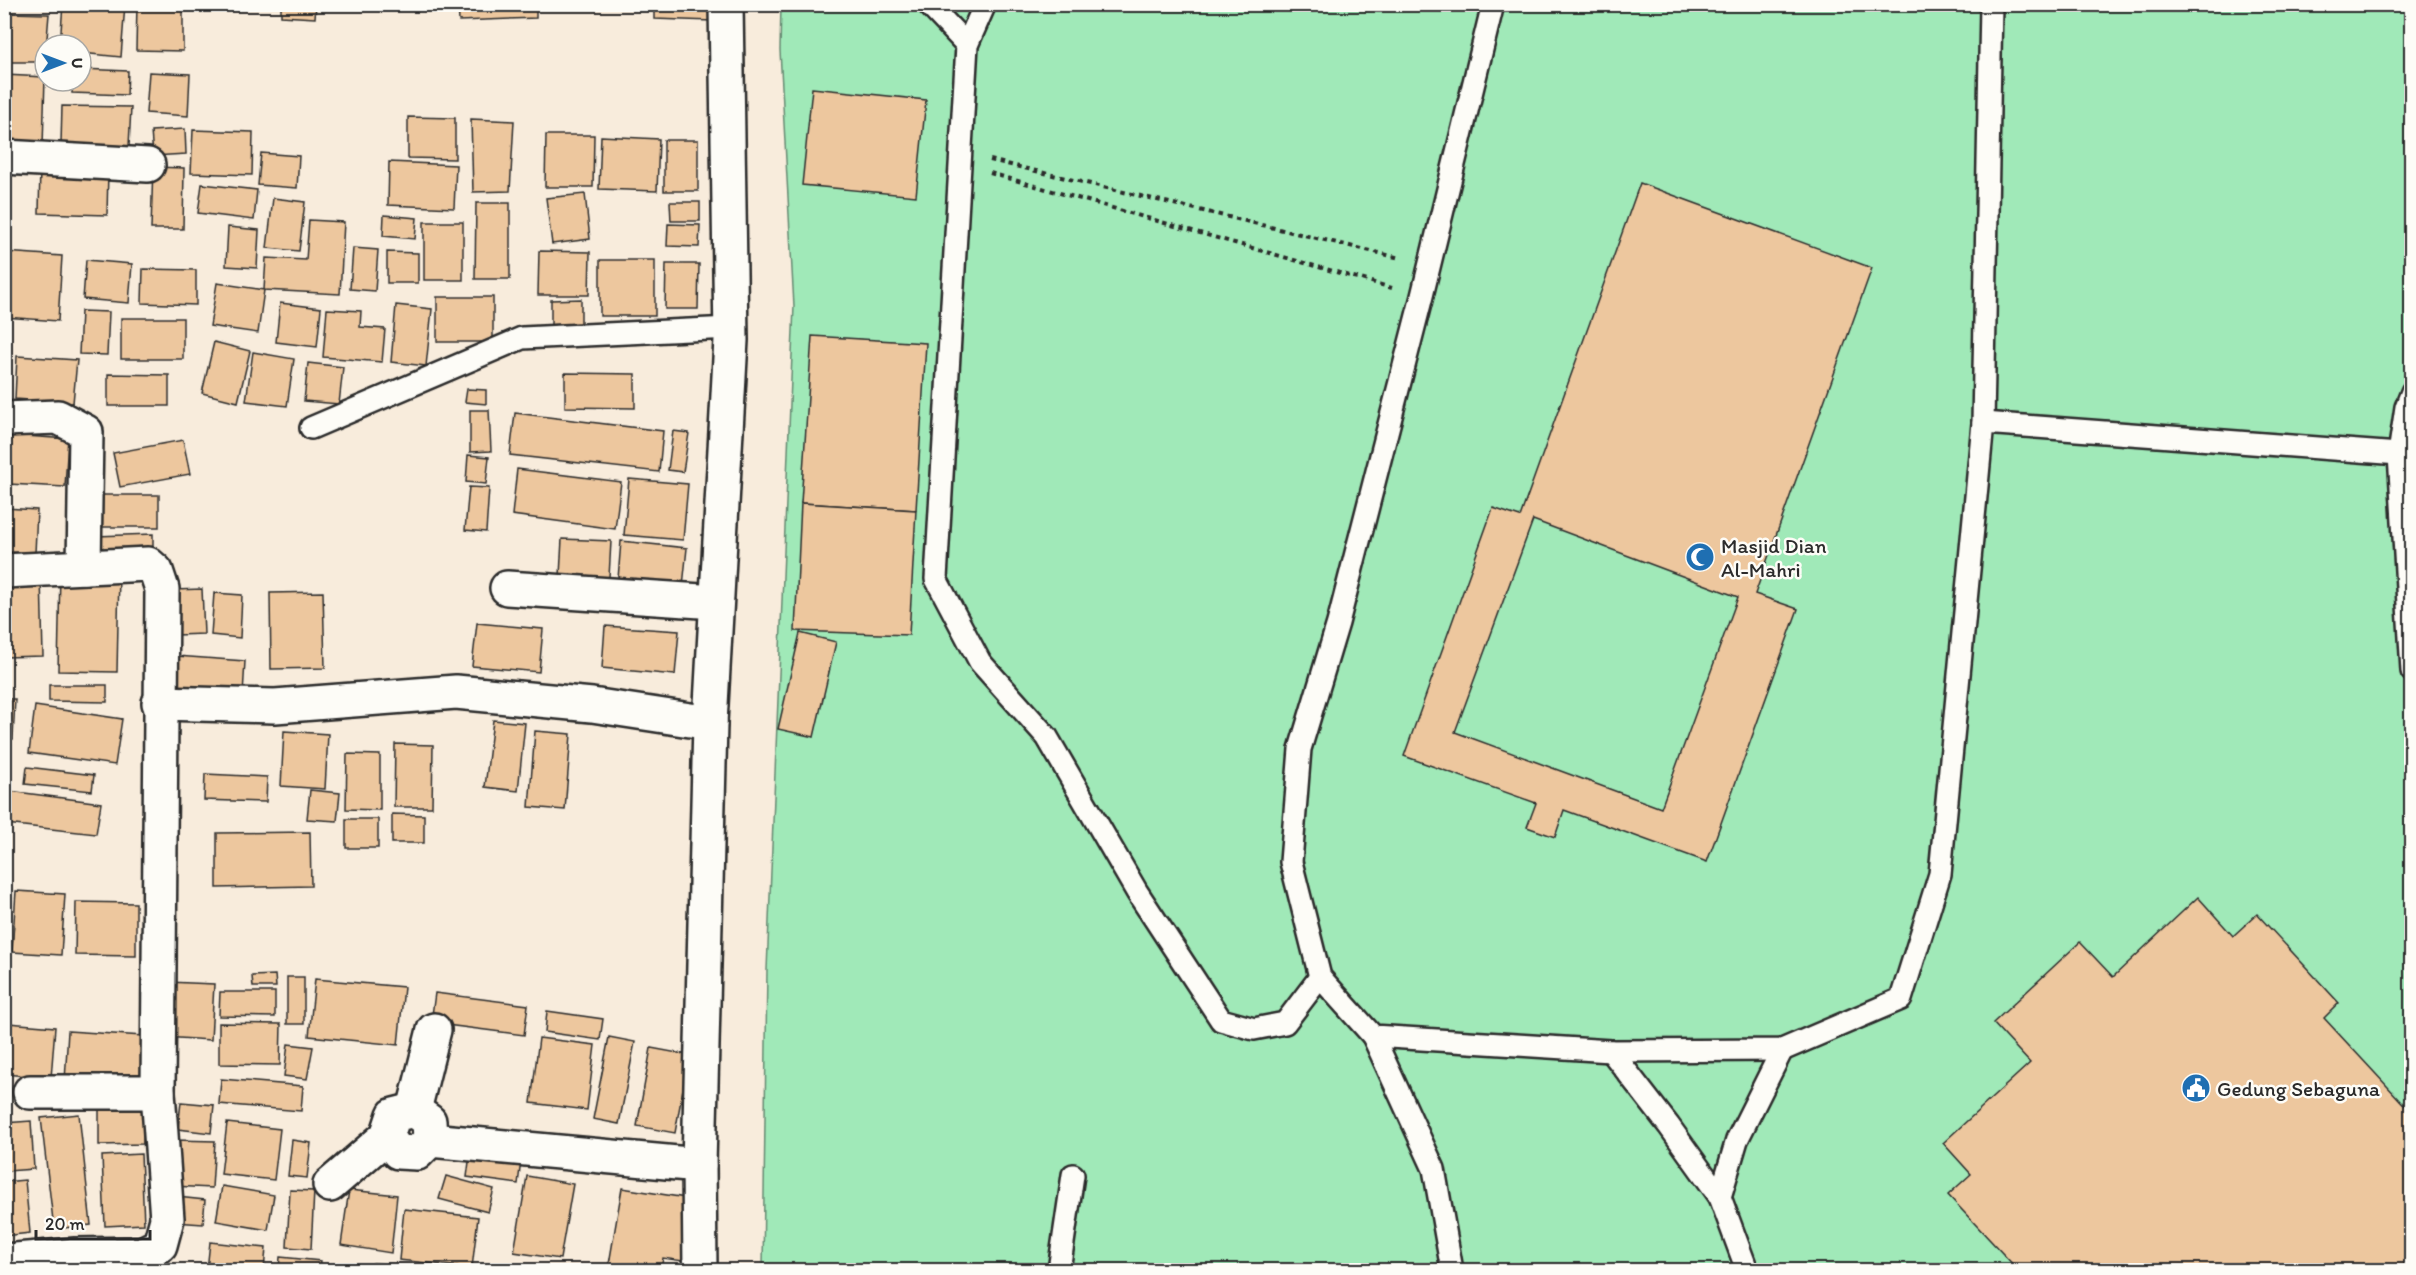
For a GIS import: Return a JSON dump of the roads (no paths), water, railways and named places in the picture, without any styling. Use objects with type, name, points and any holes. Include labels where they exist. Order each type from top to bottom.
[{"type":"street","points":[[700,1270],[699,1165],[710,723],[731,328],[726,4]]},
{"type":"street","points":[[4,157],[148,165]]},
{"type":"street","points":[[4,419],[58,417],[86,432],[84,567]]},
{"type":"street","points":[[4,571],[148,564],[156,571],[162,589],[159,703],[158,1092],[167,1220],[160,1245],[142,1254],[75,1255],[4,1261]]},
{"type":"street","points":[[507,588],[716,602]]},
{"type":"street","points":[[159,703],[275,706],[456,692],[592,705],[710,723]]},
{"type":"street","points":[[414,1110],[434,1030]]},
{"type":"street","points":[[30,1092],[158,1092]]},
{"type":"street","points":[[330,1185],[387,1136],[394,1115],[414,1110]]},
{"type":"street","points":[[387,1136],[398,1152],[417,1153],[430,1140],[429,1121],[414,1110]]},
{"type":"street","points":[[430,1140],[699,1165]]},
{"type":"lane","points":[[928,4],[967,45]]},
{"type":"lane","points":[[985,4],[967,45],[936,579],[980,662],[1047,737],[1137,891],[1221,1020],[1254,1029],[1285,1023],[1320,977]]},
{"type":"lane","points":[[1452,1270],[1434,1169],[1373,1035],[1320,977],[1291,862],[1300,749],[1338,622],[1422,297],[1493,4]]},
{"type":"lane","points":[[1373,1035],[1611,1051],[1782,1050],[1901,999],[1940,874],[1983,423],[1991,4]]},
{"type":"lane","points":[[311,428],[522,338],[731,328]]},
{"type":"lane","points":[[2412,392],[2406,407],[2399,454],[2412,671]]},
{"type":"lane","points":[[1983,423],[2399,454]]},
{"type":"lane","points":[[1720,1197],[1737,1140],[1782,1050]]},
{"type":"lane","points":[[1611,1051],[1670,1126],[1720,1197],[1747,1270]]},
{"type":"lane","points":[[1059,1270],[1073,1175]]},
{"type":"place","name":"Masjid Dian Al-Mahri","points":[[1700,557]]},
{"type":"place","name":"Gedung Sebaguna","points":[[2196,1088]]}]
